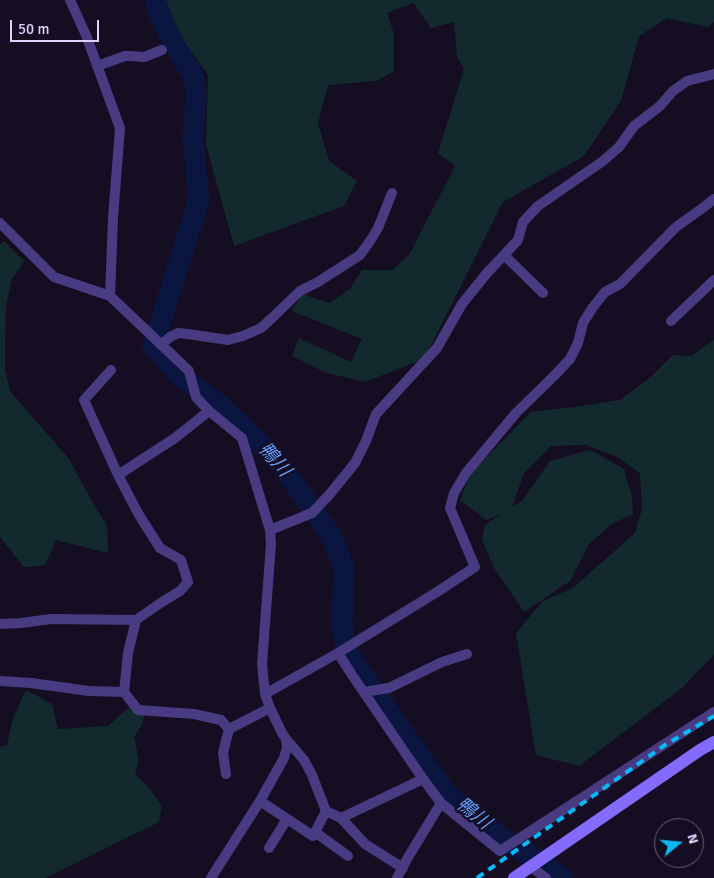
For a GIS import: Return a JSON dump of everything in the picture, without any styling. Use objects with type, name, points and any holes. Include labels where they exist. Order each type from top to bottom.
[{"type":"street","points":[[70,0],[86,35],[120,128],[113,218],[110,296]]},
{"type":"street","points":[[97,66],[125,56],[144,57],[162,50]]},
{"type":"street","points":[[270,530],[312,513],[329,495],[355,463],[376,414],[437,348],[462,304],[487,273],[518,240],[523,222],[538,206],[603,161],[619,147],[634,126],[660,106],[673,91],[688,81],[714,74]]},
{"type":"street","points":[[161,345],[178,333],[228,340],[261,328],[300,291],[318,282],[360,255],[378,228],[392,193]]},
{"type":"street","points":[[266,694],[338,653],[475,567],[450,508],[454,493],[466,473],[516,413],[570,359],[578,343],[583,323],[592,307],[605,292],[620,284],[676,227],[709,205],[714,199]]},
{"type":"street","points":[[0,223],[54,277],[110,296],[190,372],[196,396],[209,411],[242,438],[270,530],[271,544],[262,664],[270,708],[282,733],[304,760],[326,811],[341,818],[365,844],[403,868]]},
{"type":"street","points":[[504,255],[543,293]]},
{"type":"street","points":[[671,321],[714,280]]},
{"type":"street","points":[[0,624],[51,619],[136,620],[180,591],[188,582],[181,560],[160,548],[140,515],[118,475],[84,400],[112,370]]},
{"type":"street","points":[[118,475],[174,438],[209,411]]},
{"type":"street","points":[[136,620],[128,653],[124,692],[138,710],[194,714],[221,720],[230,729]]},
{"type":"street","points":[[338,653],[352,675],[367,692],[441,804],[500,851],[714,712]]},
{"type":"street","points":[[367,692],[389,688],[442,662],[467,654]]},
{"type":"street","points":[[0,681],[89,691],[124,692]]},
{"type":"street","points":[[226,774],[223,753],[230,729],[270,708]]},
{"type":"street","points":[[211,878],[260,801],[284,758],[287,747],[286,739]]},
{"type":"street","points":[[514,878],[714,742]]},
{"type":"street","points":[[341,818],[423,779]]},
{"type":"street","points":[[260,801],[312,836],[326,811]]},
{"type":"street","points":[[398,878],[407,858],[441,804]]},
{"type":"street","points":[[269,848],[287,819]]},
{"type":"street","points":[[315,832],[348,856]]},
{"type":"street","points":[[531,866],[546,878]]},
{"type":"green space","points":[[166,0],[714,0],[714,22],[708,27],[667,18],[639,36],[621,101],[584,156],[503,202],[424,359],[365,382],[327,373],[292,356],[299,338],[351,362],[362,339],[292,311],[302,294],[329,303],[350,289],[362,270],[392,270],[409,255],[455,166],[438,153],[464,69],[457,57],[454,22],[431,28],[413,3],[387,13],[394,34],[394,71],[376,81],[328,85],[318,123],[329,161],[357,181],[344,206],[234,246],[206,144],[208,75],[179,34]]},
{"type":"green space","points":[[4,241],[24,261],[11,281],[6,307],[5,369],[10,391],[69,459],[107,526],[108,553],[56,540],[45,565],[24,567],[0,537],[0,244]]},
{"type":"green space","points":[[714,340],[714,655],[682,688],[579,766],[536,755],[516,633],[543,601],[573,588],[635,533],[642,509],[640,473],[617,457],[587,445],[551,446],[524,473],[512,507],[522,501],[550,461],[590,450],[623,468],[632,496],[633,514],[612,524],[589,544],[570,581],[524,612],[494,568],[482,539],[485,525],[501,514],[486,520],[460,500],[470,474],[531,412],[620,400],[652,376],[673,355],[691,356]]},
{"type":"green space","points":[[26,690],[52,704],[58,729],[108,726],[134,703],[146,710],[142,724],[134,737],[139,760],[135,774],[149,788],[162,806],[159,822],[45,878],[0,878],[0,747],[7,745],[13,718]]},
{"type":"waterway","name":"鴨川","points":[[155,0],[173,43],[194,77],[196,98],[193,139],[199,200],[153,346],[179,375],[220,405],[278,461],[330,534],[344,567],[342,626],[346,648],[362,674],[446,793],[498,835],[563,878]]},
{"type":"railway","points":[[477,878],[665,745],[714,716]]}]
